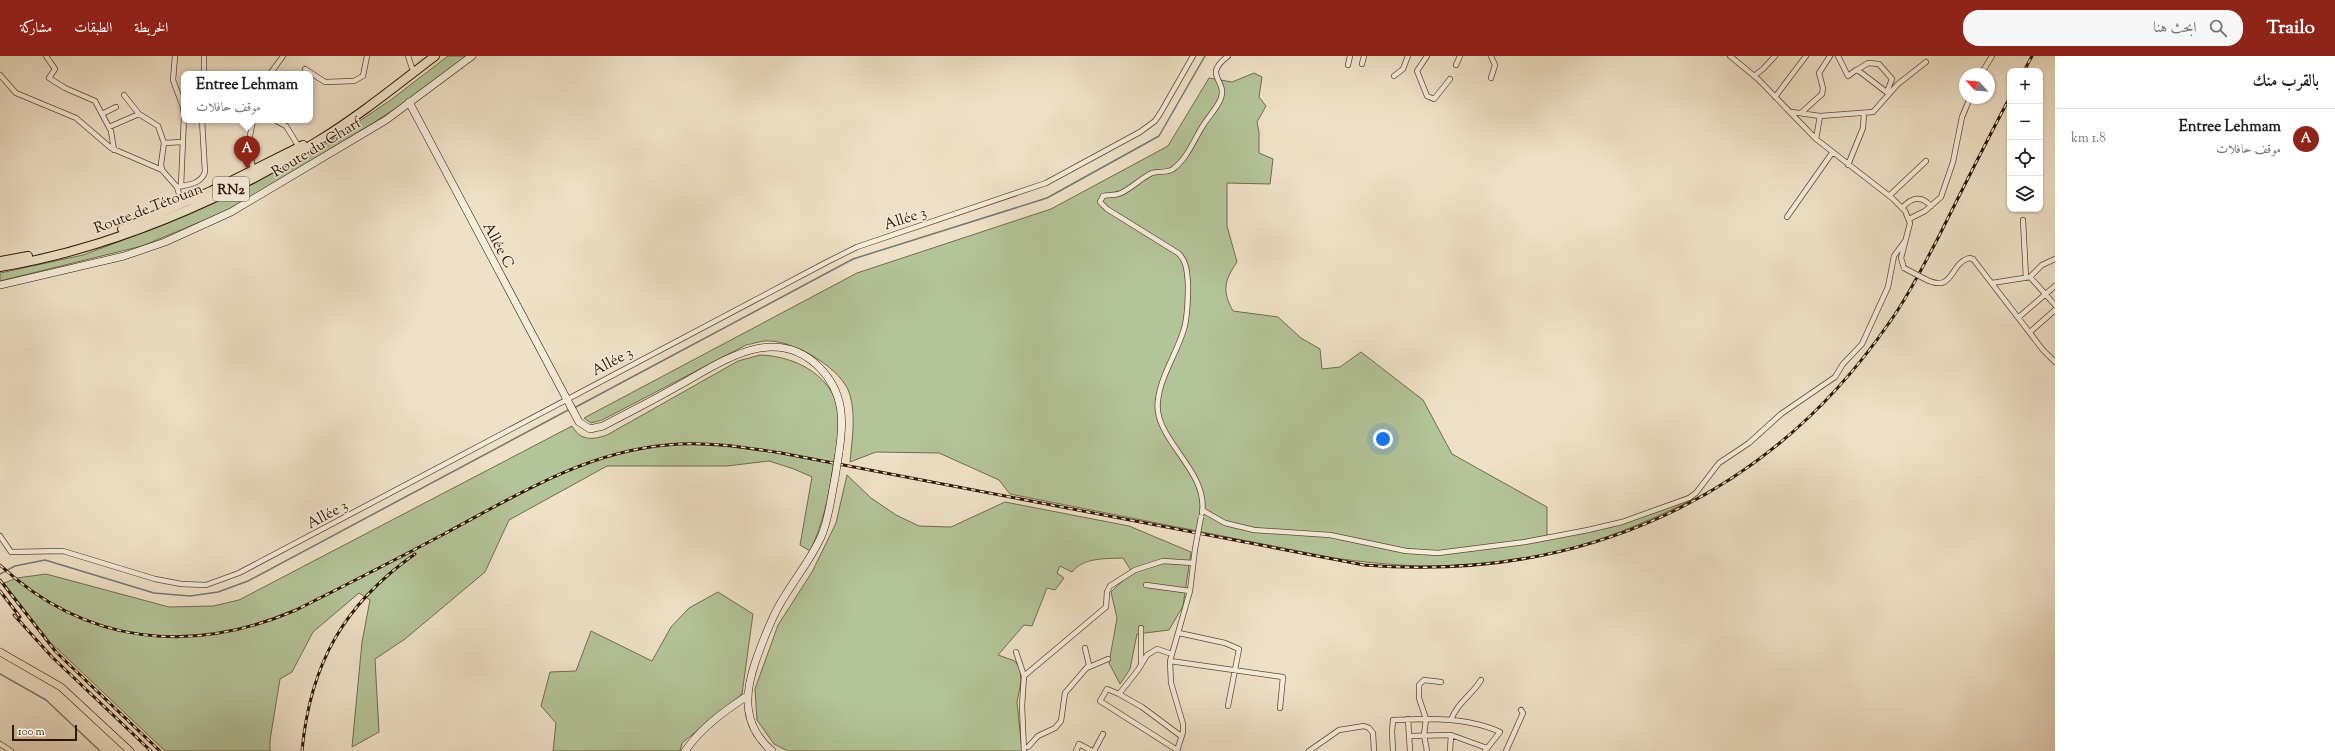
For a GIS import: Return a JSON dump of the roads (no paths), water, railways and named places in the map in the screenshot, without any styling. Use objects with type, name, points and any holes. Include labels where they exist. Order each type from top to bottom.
[{"type":"highway","name":"Route de Tétouan","points":[[0,261],[50,251],[92,240],[182,204],[253,171],[299,147],[344,118],[427,56]]},
{"type":"highway","name":"Route de Tétouan","points":[[0,267],[42,259],[114,238],[240,185],[324,138],[435,56]]},
{"type":"main road","points":[[0,652],[66,692],[130,751]]},
{"type":"street","points":[[46,56],[54,69],[49,78],[72,92],[92,99],[109,127],[114,150]]},
{"type":"street","points":[[175,56],[172,77],[181,102]]},
{"type":"street","points":[[204,56],[204,71]]},
{"type":"street","points":[[272,71],[283,56]]},
{"type":"street","points":[[313,74],[325,82],[354,82],[363,76],[367,56]]},
{"type":"street","points":[[408,56],[412,68]]},
{"type":"street","name":"Route du Charf","points":[[0,285],[124,256],[165,242],[202,226],[255,199],[386,120],[472,56]]},
{"type":"street","name":"Allée 3","points":[[0,536],[7,549],[17,553],[63,551],[169,582],[206,585],[239,574],[857,247],[1046,183],[1118,145],[1140,132],[1155,120],[1193,56]]},
{"type":"street","points":[[1182,736],[1142,707],[1119,694],[1107,689],[1100,701],[1177,751],[1182,736],[1183,724],[1171,683],[1170,661],[1190,591],[1194,549],[1203,503],[1201,490],[1162,425],[1157,407],[1163,380],[1184,329],[1188,292],[1185,263],[1178,253],[1107,209],[1100,202],[1103,196],[1121,193],[1153,173],[1171,170],[1178,165],[1192,147],[1220,99],[1222,90],[1215,77],[1215,70],[1219,62],[1228,56]]},
{"type":"street","points":[[1348,65],[1350,56]]},
{"type":"street","points":[[1362,64],[1364,56]]},
{"type":"street","points":[[1394,76],[1403,69],[1408,56]]},
{"type":"street","points":[[1427,56],[1417,71],[1427,96],[1434,99],[1438,96],[1450,79]]},
{"type":"street","points":[[1456,65],[1460,56]]},
{"type":"street","points":[[1491,56],[1495,63],[1491,78]]},
{"type":"street","points":[[1730,56],[1754,76],[1792,112],[1816,139],[1889,196],[1902,208],[1909,218],[1910,228],[1905,241],[1901,262],[1904,268],[1934,283],[1943,283],[1950,278],[1961,262],[1970,258],[1976,262],[2030,332],[2054,360]]},
{"type":"street","points":[[1754,76],[1763,70],[1775,56]]},
{"type":"street","points":[[1775,97],[1806,56]]},
{"type":"street","points":[[1801,113],[1822,94],[1824,88],[1819,73],[1830,56]]},
{"type":"street","points":[[1838,56],[1848,76],[1868,63],[1879,64],[1892,79],[1888,94]]},
{"type":"street","points":[[1985,68],[1992,56]]},
{"type":"street","points":[[1792,112],[1820,116],[1874,112],[1888,94],[1926,62]]},
{"type":"street","points":[[1857,70],[1867,75],[1888,94]]},
{"type":"street","points":[[0,75],[16,93],[76,118],[114,150],[162,170],[179,186],[190,185],[201,180],[204,174],[205,158],[202,123]]},
{"type":"street","points":[[124,95],[139,114],[158,126],[164,143],[161,164],[162,170]]},
{"type":"street","name":"Allée C","points":[[409,102],[579,422],[590,429],[603,426],[726,358],[753,349],[779,348],[806,358],[817,365],[832,384],[842,405],[843,417],[835,478],[822,535],[773,617],[752,673],[747,696]]},
{"type":"street","points":[[1909,218],[1919,215],[1931,206],[1943,192],[1960,138],[1962,117],[1967,104]]},
{"type":"street","points":[[102,114],[116,107]]},
{"type":"street","points":[[1848,165],[1863,128],[1864,113]]},
{"type":"street","points":[[109,127],[139,114]]},
{"type":"street","points":[[1816,139],[1820,116]]},
{"type":"street","points":[[182,204],[179,186],[183,123]]},
{"type":"street","points":[[252,123],[249,141],[253,171]]},
{"type":"street","points":[[280,123],[286,126],[299,147]]},
{"type":"street","points":[[164,143],[182,142]]},
{"type":"street","points":[[1787,217],[1832,153]]},
{"type":"street","points":[[1889,196],[1926,161]]},
{"type":"street","points":[[1902,208],[1910,200],[1918,198],[1925,200],[1931,206]]},
{"type":"street","points":[[2023,220],[2028,277],[2055,305]]},
{"type":"street","points":[[1202,510],[1225,523],[1254,530],[1330,535],[1406,551],[1438,553],[1525,542],[1595,529],[1622,522],[1689,498],[1696,493],[1719,463],[1749,443],[1781,414],[1835,377],[1843,364],[1862,344],[1888,287],[1894,256],[1905,241]]},
{"type":"street","points":[[1992,282],[2028,277],[2042,265],[2055,259]]},
{"type":"street","points":[[2019,317],[2055,286]]},
{"type":"street","points":[[2030,332],[2055,310]]},
{"type":"street","points":[[1024,676],[1106,607],[1107,592],[1110,586],[1135,570],[1158,562],[1193,563]]},
{"type":"street","points":[[1146,585],[1190,591]]},
{"type":"street","points":[[1141,628],[1141,664]]},
{"type":"street","points":[[1179,633],[1238,648],[1239,651],[1236,672],[1228,706]]},
{"type":"street","points":[[1026,745],[1038,736],[1055,728],[1061,721],[1065,694],[1087,668],[1089,662],[1085,648]]},
{"type":"street","points":[[1119,694],[1129,683],[1149,652],[1156,649],[1172,654]]},
{"type":"street","points":[[1016,652],[1024,676],[1022,706],[1026,745],[1024,751]]},
{"type":"street","points":[[1087,668],[1108,659]]},
{"type":"street","points":[[1170,661],[1236,672],[1283,677],[1280,708]]},
{"type":"street","points":[[1427,751],[1424,735],[1426,719],[1419,698],[1419,685],[1424,680],[1441,682]]},
{"type":"street","points":[[1451,720],[1463,699],[1476,689],[1481,680]]},
{"type":"street","points":[[685,751],[698,733],[720,714],[747,696],[750,722],[764,744],[772,751]]},
{"type":"street","points":[[1506,751],[1523,713],[1521,710]]},
{"type":"street","points":[[1408,719],[1410,751]]},
{"type":"street","points":[[1394,751],[1392,722],[1396,720],[1451,720],[1485,726],[1500,732],[1486,749],[1452,736],[1410,736]]},
{"type":"street","points":[[1309,751],[1339,730],[1364,726],[1369,728],[1373,733],[1374,751]]},
{"type":"street","points":[[1076,751],[1079,744],[1093,751],[1103,734]]},
{"type":"street","points":[[1450,751],[1452,736]]},
{"type":"street","points":[[0,744],[11,751]]},
{"type":"street","points":[[1026,745],[1033,751]]},
{"type":"waterway","points":[[574,408],[853,259],[1047,198],[1159,136],[1205,56]]},
{"type":"waterway","points":[[0,574],[15,566],[45,560],[154,593],[190,596],[218,592],[248,581],[570,409]]},
{"type":"waterway","points":[[0,674],[46,700],[100,751]]},
{"type":"railway","points":[[2026,68],[2032,56]]},
{"type":"railway","points":[[0,565],[33,592],[68,612],[104,626],[141,634],[179,637],[218,633],[257,624],[296,610],[524,491],[579,466],[637,449],[681,444],[710,444],[781,453],[1364,565],[1443,567],[1519,559],[1592,543],[1661,517],[1725,482],[1785,438],[1840,385],[1889,323],[1909,293],[2007,103]]},
{"type":"railway","points":[[302,751],[306,720],[313,691],[323,664],[335,639],[350,615],[369,594],[390,573],[415,554]]},
{"type":"railway","points":[[0,580],[56,652],[160,751]]},
{"type":"railway","points":[[0,591],[20,617]]},
{"type":"railway","points":[[14,615],[52,657],[151,751]]},
{"type":"place","name":"Entree Lehmam","points":[[247,169]]}]
